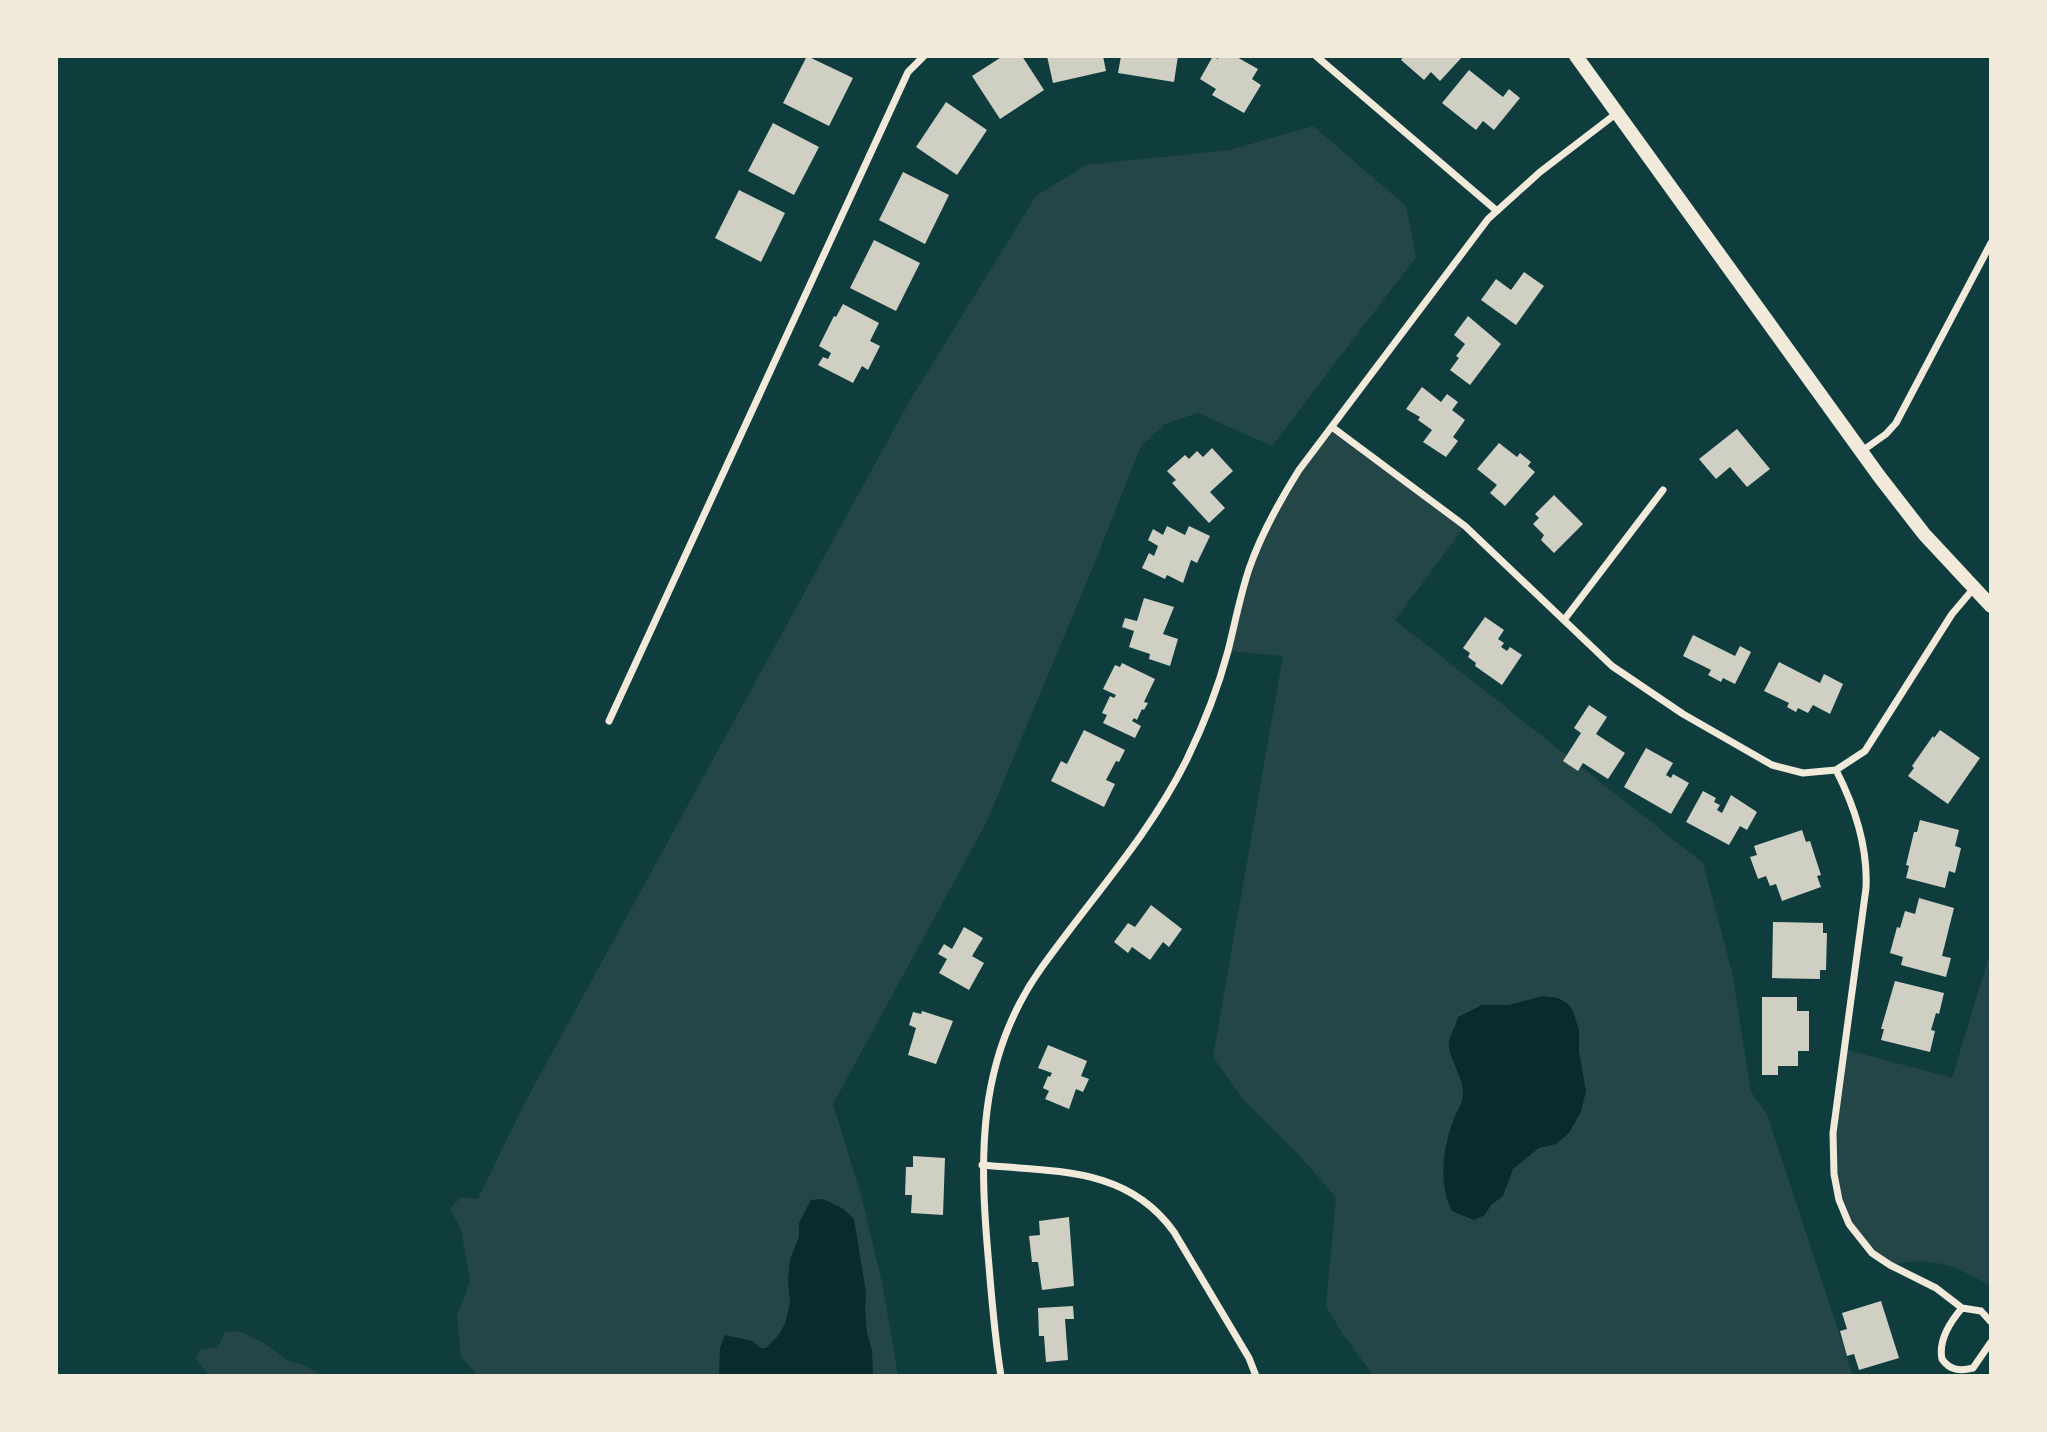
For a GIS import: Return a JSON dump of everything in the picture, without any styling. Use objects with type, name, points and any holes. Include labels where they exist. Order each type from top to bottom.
[{"type":"main road","points":[[1576,56],[1924,534],[1991,606]]},
{"type":"street","points":[[609,721],[908,72],[924,56]]},
{"type":"street","points":[[1316,56],[1497,211]]},
{"type":"street","points":[[1000,1376],[983,1207],[984,1122],[992,1077],[1024,997],[1041,968],[1115,873],[1181,770],[1210,707],[1228,651],[1241,595],[1259,543],[1284,494],[1488,219],[1540,172],[1618,113]]},
{"type":"street","points":[[1862,451],[1886,434],[1896,423],[1991,243]]},
{"type":"street","points":[[1332,427],[1465,526],[1612,666],[1635,683],[1772,765],[1803,774],[1836,770],[1865,751],[1952,614],[1973,588]]},
{"type":"street","points":[[1564,620],[1663,490]]},
{"type":"street","points":[[1836,770],[1848,792],[1867,863],[1866,888],[1833,1133],[1834,1174],[1839,1200],[1849,1224],[1872,1253],[1936,1289],[1962,1308],[1981,1311],[1991,1322]]},
{"type":"street","points":[[982,1165],[1091,1176],[1119,1185],[1144,1199],[1174,1232],[1249,1358],[1256,1376]]},
{"type":"street","points":[[1962,1308],[1951,1321],[1942,1341],[1940,1354],[1945,1363],[1958,1370],[1973,1367],[1991,1342]]},
{"type":"shaded area","points":[[1313,126],[1406,206],[1416,257],[1272,446],[1198,413],[1165,424],[1141,446],[987,821],[833,1104],[861,1195],[882,1282],[898,1376],[478,1376],[461,1357],[457,1316],[470,1281],[461,1229],[450,1209],[461,1197],[478,1199],[524,1104],[909,402],[1036,196],[1086,165],[1230,150]]},
{"type":"shaded area","points":[[1332,427],[1465,526],[1395,620],[1703,863],[1732,972],[1751,1092],[1767,1114],[1853,1376],[1374,1376],[1326,1306],[1336,1197],[1243,1099],[1213,1057],[1283,656],[1228,651],[1241,595],[1271,518]]},
{"type":"shaded area","points":[[1991,950],[1991,1287],[1943,1264],[1904,1262],[1890,1265],[1864,1244],[1839,1200],[1832,1146],[1844,1049],[1952,1078]]},
{"type":"shaded area","points":[[1542,996],[1558,998],[1573,1011],[1579,1030],[1579,1052],[1586,1091],[1581,1112],[1569,1133],[1556,1144],[1539,1148],[1513,1169],[1503,1196],[1491,1205],[1485,1215],[1474,1220],[1452,1211],[1445,1190],[1447,1143],[1463,1095],[1462,1083],[1449,1048],[1450,1036],[1458,1017],[1482,1005],[1509,1005]]},
{"type":"shaded area","points":[[823,1199],[842,1208],[854,1219],[866,1292],[867,1333],[872,1350],[873,1376],[719,1376],[720,1348],[725,1335],[752,1341],[761,1348],[766,1348],[778,1336],[785,1324],[790,1302],[790,1260],[799,1236],[799,1223],[811,1200]]},
{"type":"shaded area","points":[[239,1331],[266,1344],[288,1361],[302,1364],[323,1376],[210,1376],[195,1358],[201,1349],[218,1347],[225,1332]]},
{"type":"building","points":[[807,56],[853,78],[829,126],[783,103]]},
{"type":"building","points":[[1003,56],[1022,56],[1044,90],[1000,119],[972,76]]},
{"type":"building","points":[[1047,56],[1103,56],[1106,71],[1053,83]]},
{"type":"building","points":[[1121,56],[1178,56],[1174,82],[1118,73]]},
{"type":"building","points":[[1213,56],[1218,59],[1219,56],[1235,56],[1258,69],[1252,79],[1261,85],[1244,113],[1212,95],[1216,89],[1200,79]]},
{"type":"building","points":[[1404,56],[1463,56],[1440,81],[1431,72],[1424,80],[1401,60]]},
{"type":"building","points":[[1469,70],[1503,97],[1509,89],[1520,98],[1494,130],[1483,121],[1476,130],[1442,103]]},
{"type":"building","points":[[946,102],[987,130],[957,175],[916,147]]},
{"type":"building","points":[[773,123],[819,147],[794,195],[748,171]]},
{"type":"building","points":[[903,172],[949,195],[925,244],[879,220]]},
{"type":"building","points":[[739,190],[785,213],[761,262],[715,238]]},
{"type":"building","points":[[874,240],[920,263],[896,311],[850,288]]},
{"type":"building","points":[[1524,272],[1544,286],[1516,325],[1481,300],[1496,279],[1511,290]]},
{"type":"building","points":[[843,304],[879,323],[870,341],[880,346],[868,370],[862,366],[853,383],[818,365],[823,357],[828,359],[831,353],[819,346]]},
{"type":"building","points":[[1468,316],[1501,344],[1470,385],[1450,370],[1465,344],[1454,335]]},
{"type":"building","points":[[1422,387],[1441,402],[1447,394],[1458,402],[1452,410],[1465,420],[1453,437],[1458,441],[1446,457],[1423,442],[1432,430],[1418,420],[1420,417],[1406,409]]},
{"type":"building","points":[[1737,429],[1770,469],[1747,487],[1730,467],[1716,479],[1699,459]]},
{"type":"building","points":[[1499,443],[1517,457],[1520,453],[1531,462],[1528,466],[1535,472],[1505,506],[1490,493],[1497,485],[1477,469]]},
{"type":"building","points":[[1212,448],[1233,471],[1210,492],[1225,508],[1209,523],[1172,483],[1176,480],[1167,471],[1185,455],[1189,459],[1197,451],[1203,457]]},
{"type":"building","points":[[1554,495],[1583,524],[1554,553],[1541,540],[1544,535],[1533,524],[1539,518],[1535,514]]},
{"type":"building","points":[[1167,526],[1185,535],[1189,526],[1210,536],[1197,563],[1191,560],[1183,583],[1167,575],[1165,579],[1142,568],[1149,553],[1154,556],[1158,546],[1148,540],[1153,529],[1163,535]]},
{"type":"building","points":[[1144,598],[1174,607],[1163,634],[1178,639],[1170,666],[1149,659],[1150,654],[1129,647],[1134,631],[1122,627],[1125,618],[1137,621]]},
{"type":"building","points":[[1485,617],[1504,630],[1498,639],[1504,643],[1501,647],[1507,651],[1510,647],[1522,655],[1502,685],[1475,666],[1476,663],[1468,657],[1470,653],[1463,648]]},
{"type":"building","points":[[1693,635],[1735,656],[1740,646],[1751,652],[1735,684],[1723,678],[1721,682],[1708,675],[1711,670],[1683,656]]},
{"type":"building","points":[[1779,662],[1820,683],[1824,674],[1843,684],[1830,714],[1813,705],[1808,713],[1798,708],[1796,712],[1787,707],[1789,703],[1764,691]]},
{"type":"building","points":[[1122,663],[1155,679],[1144,702],[1148,703],[1137,720],[1134,718],[1132,721],[1141,726],[1135,738],[1103,723],[1107,715],[1102,713],[1110,696],[1114,698],[1116,695],[1103,689],[1115,665],[1120,667]]},
{"type":"building","points":[[1589,705],[1607,717],[1596,734],[1625,753],[1608,779],[1583,763],[1578,771],[1563,761],[1581,733],[1574,728]]},
{"type":"building","points":[[1084,730],[1125,750],[1106,780],[1115,784],[1104,807],[1051,781],[1061,761],[1067,764]]},
{"type":"building","points":[[1940,730],[1980,758],[1948,804],[1908,776],[1914,768],[1912,766]]},
{"type":"building","points":[[1646,748],[1673,763],[1666,775],[1671,778],[1673,774],[1689,783],[1671,814],[1624,787]]},
{"type":"building","points":[[1703,791],[1716,798],[1714,802],[1720,805],[1717,810],[1722,813],[1731,795],[1757,812],[1747,830],[1740,826],[1729,845],[1686,822]]},
{"type":"building","points":[[1920,820],[1959,830],[1955,846],[1961,848],[1955,873],[1949,871],[1945,888],[1906,878],[1909,866],[1906,865],[1914,832],[1917,832]]},
{"type":"building","points":[[1802,830],[1806,842],[1810,841],[1821,875],[1817,876],[1821,887],[1782,901],[1776,884],[1770,886],[1766,876],[1758,879],[1750,857],[1757,855],[1754,846]]},
{"type":"building","points":[[1919,898],[1954,908],[1942,956],[1951,958],[1946,977],[1901,965],[1903,957],[1890,953],[1897,927],[1900,928],[1905,911],[1915,914]]},
{"type":"building","points":[[1151,905],[1182,929],[1169,947],[1163,942],[1150,960],[1132,947],[1128,953],[1114,942],[1128,923],[1135,927]]},
{"type":"building","points":[[1773,922],[1823,923],[1823,933],[1827,933],[1826,970],[1820,970],[1820,979],[1772,978]]},
{"type":"building","points":[[964,927],[983,938],[972,956],[984,963],[969,990],[939,973],[947,959],[938,954],[944,944],[952,949]]},
{"type":"building","points":[[1895,981],[1944,993],[1939,1014],[1936,1013],[1931,1030],[1935,1031],[1930,1052],[1881,1040],[1884,1029],[1881,1029]]},
{"type":"building","points":[[1762,997],[1797,997],[1797,1011],[1809,1011],[1809,1051],[1798,1051],[1798,1066],[1778,1066],[1778,1075],[1762,1075]]},
{"type":"building","points":[[922,1011],[953,1021],[936,1064],[908,1055],[916,1028],[909,1025],[913,1012],[921,1014]]},
{"type":"building","points":[[1048,1045],[1087,1061],[1081,1076],[1089,1079],[1083,1092],[1076,1089],[1069,1109],[1045,1099],[1049,1091],[1043,1088],[1052,1073],[1038,1068]]},
{"type":"building","points":[[913,1156],[945,1158],[943,1215],[911,1213],[912,1195],[905,1195],[906,1167],[913,1167]]},
{"type":"building","points":[[1069,1217],[1074,1286],[1042,1290],[1038,1262],[1032,1262],[1029,1236],[1040,1235],[1039,1221]]},
{"type":"building","points":[[1881,1301],[1899,1358],[1859,1370],[1854,1354],[1847,1356],[1840,1331],[1847,1329],[1842,1313]]},
{"type":"building","points":[[1073,1306],[1074,1319],[1065,1319],[1068,1360],[1046,1362],[1044,1336],[1039,1336],[1038,1308]]}]
